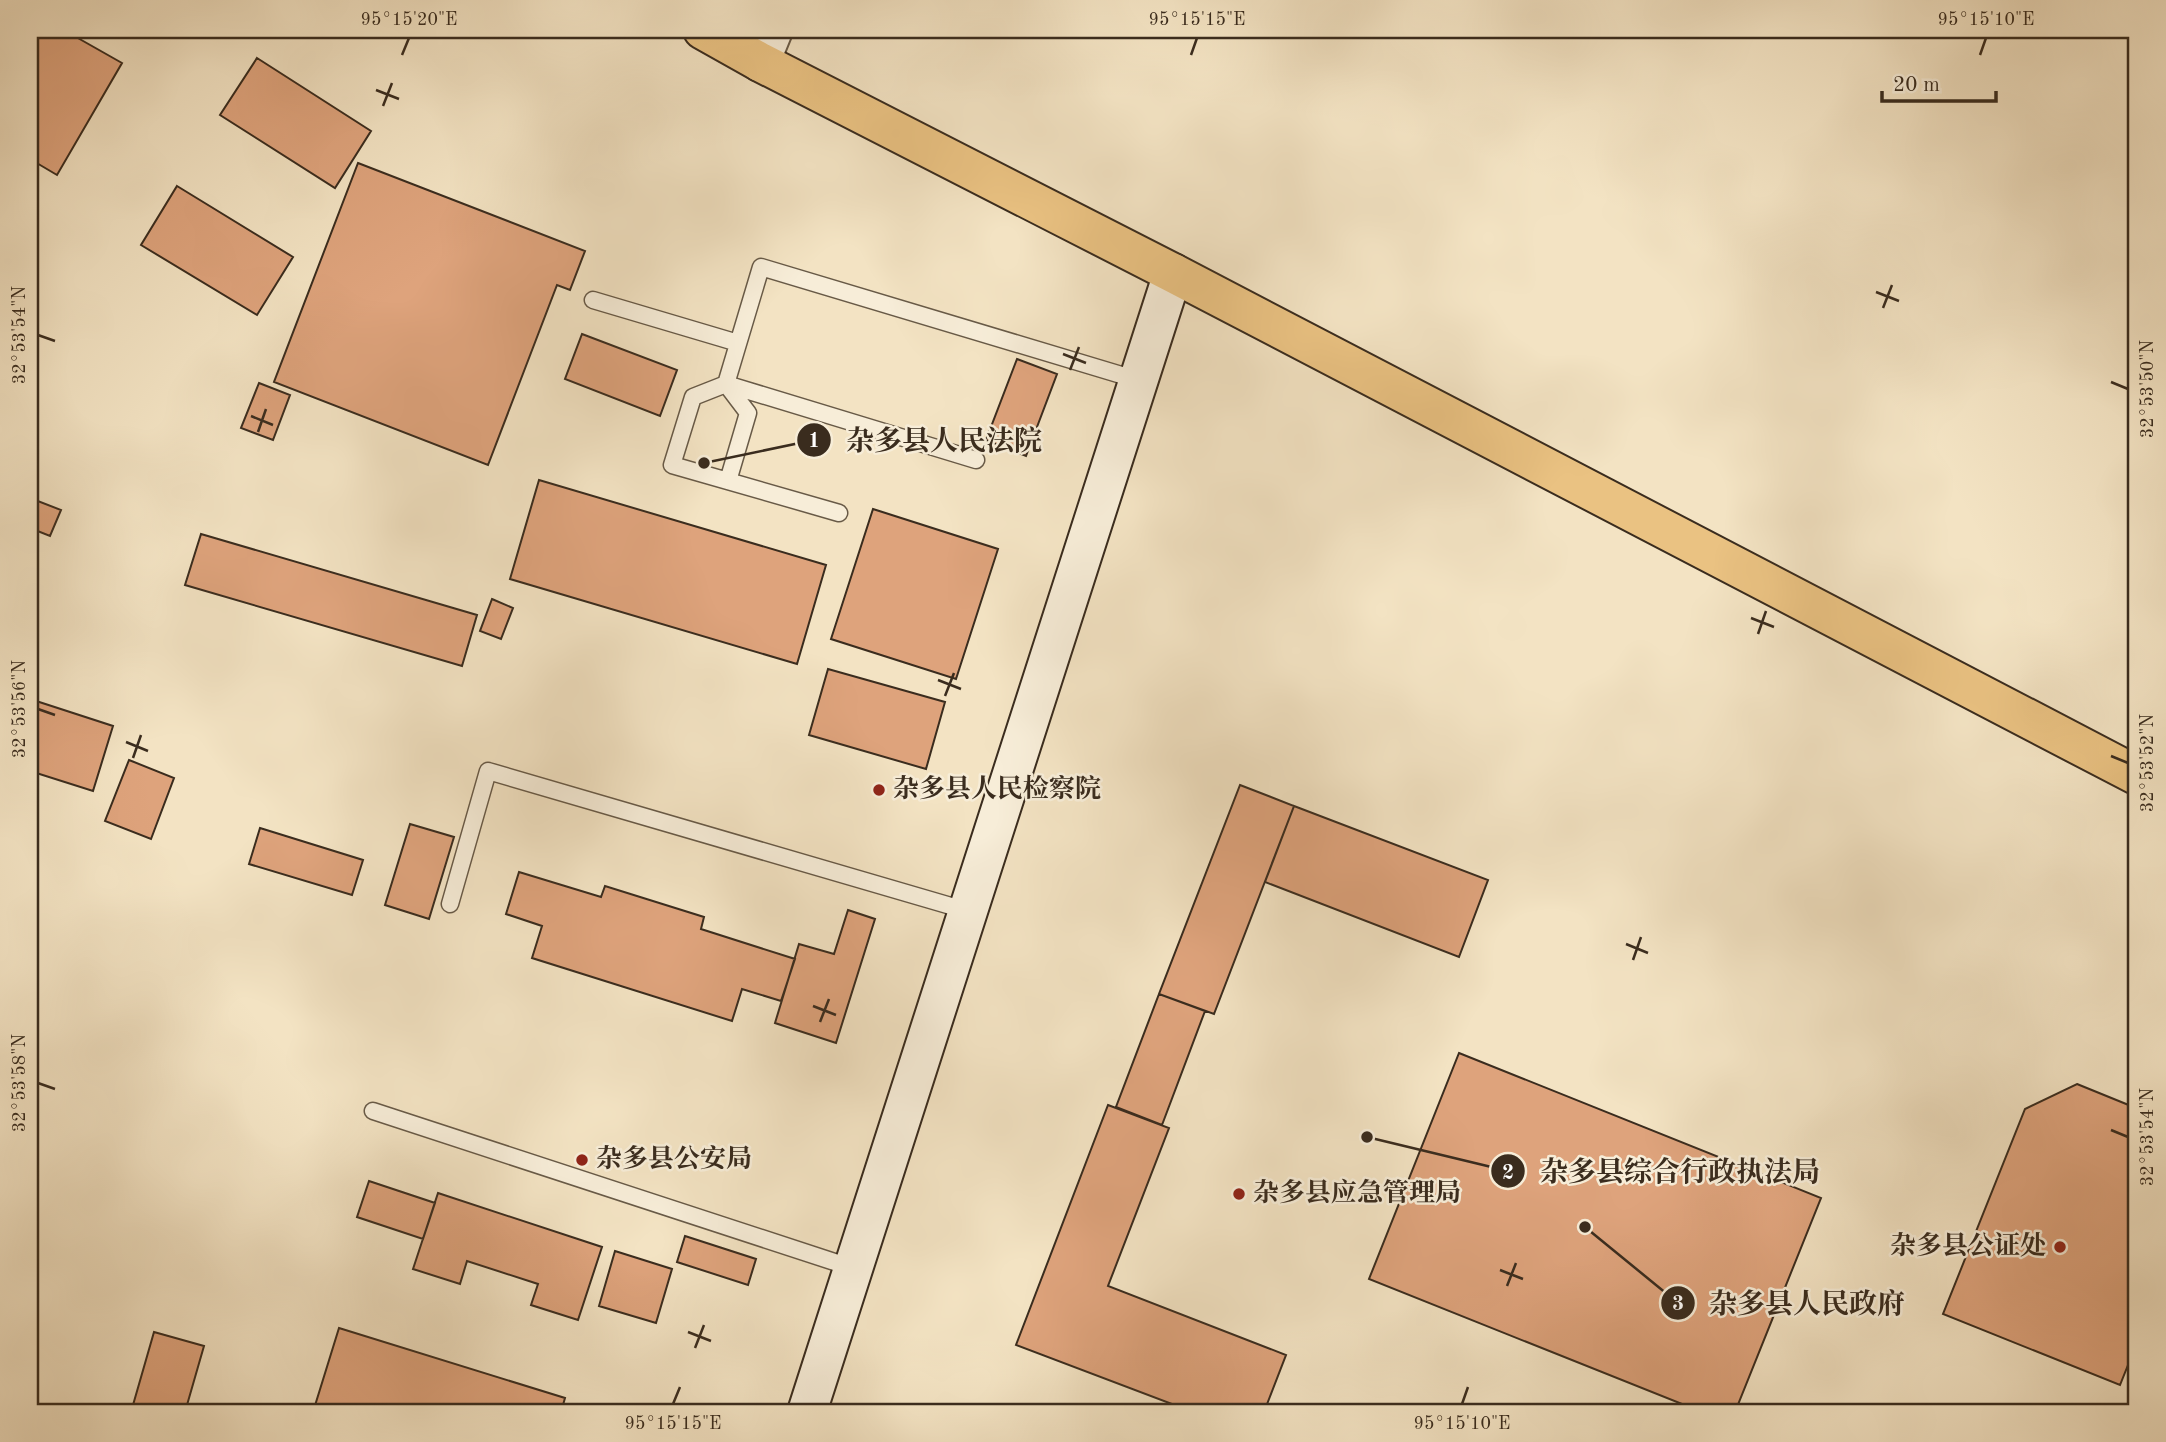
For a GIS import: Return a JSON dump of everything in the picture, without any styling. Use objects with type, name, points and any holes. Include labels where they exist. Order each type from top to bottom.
[{"type":"main road","points":[[703,30],[767,46],[1172,273],[2136,775]]},
{"type":"main road","points":[[807,1412],[1172,273]]},
{"type":"lane","points":[[726,383],[761,267],[1138,380]]},
{"type":"lane","points":[[593,300],[738,343]]},
{"type":"lane","points":[[726,383],[748,414],[729,481]]},
{"type":"lane","points":[[839,513],[673,465],[693,397],[726,383],[976,460]]},
{"type":"lane","points":[[450,904],[488,771],[968,911]]},
{"type":"lane","points":[[373,1111],[853,1268]]},
{"type":"building","points":[[30,30],[71,30],[69,33],[122,63],[57,175],[30,159]]},
{"type":"building","points":[[257,58],[371,131],[335,188],[220,115]]},
{"type":"building","points":[[358,163],[585,251],[570,290],[557,285],[488,465],[274,382]]},
{"type":"building","points":[[177,186],[293,257],[257,315],[141,245]]},
{"type":"building","points":[[582,334],[677,370],[660,416],[565,379]]},
{"type":"building","points":[[1017,359],[1057,374],[1026,456],[986,440]]},
{"type":"building","points":[[259,383],[290,395],[273,440],[241,428]]},
{"type":"building","points":[[539,480],[826,565],[797,664],[510,579]]},
{"type":"building","points":[[30,498],[61,510],[50,536],[30,528]]},
{"type":"building","points":[[873,509],[998,549],[956,679],[831,639]]},
{"type":"building","points":[[201,534],[477,615],[462,666],[185,585]]},
{"type":"building","points":[[492,599],[513,608],[501,639],[480,631]]},
{"type":"building","points":[[828,669],[945,702],[926,769],[809,735]]},
{"type":"building","points":[[30,699],[113,726],[93,791],[30,771]]},
{"type":"building","points":[[129,760],[174,778],[151,839],[105,821]]},
{"type":"building","points":[[1240,785],[1294,806],[1214,1014],[1159,994]]},
{"type":"building","points":[[1294,806],[1488,880],[1459,957],[1265,882]]},
{"type":"building","points":[[410,824],[454,837],[429,919],[385,905]]},
{"type":"building","points":[[260,828],[363,860],[352,895],[249,864]]},
{"type":"building","points":[[519,872],[601,897],[605,886],[704,917],[701,929],[795,959],[781,1001],[742,989],[732,1021],[532,958],[542,926],[506,914]]},
{"type":"building","points":[[848,910],[875,919],[836,1043],[775,1023],[799,944],[834,954]]},
{"type":"building","points":[[1159,994],[1205,1011],[1162,1125],[1116,1107]]},
{"type":"building","points":[[1459,1053],[1821,1198],[1735,1412],[1702,1412],[1369,1279]]},
{"type":"building","points":[[2077,1084],[2136,1108],[2136,1345],[2120,1385],[1943,1314],[2025,1109]]},
{"type":"building","points":[[1108,1105],[1169,1128],[1108,1286],[1286,1355],[1264,1412],[1193,1412],[1016,1345]]},
{"type":"building","points":[[369,1181],[435,1203],[423,1239],[357,1217]]},
{"type":"building","points":[[438,1193],[602,1247],[578,1320],[531,1305],[538,1284],[467,1261],[460,1284],[413,1269]]},
{"type":"building","points":[[685,1236],[756,1259],[748,1285],[677,1262]]},
{"type":"building","points":[[615,1251],[672,1269],[656,1323],[599,1306]]},
{"type":"building","points":[[339,1328],[565,1398],[561,1412],[313,1412]]},
{"type":"building","points":[[154,1332],[204,1346],[185,1412],[131,1412]]},
{"type":"place","name":"杂多县人民法院","points":[[704,463]]},
{"type":"place","name":"杂多县人民检察院","points":[[879,790]]},
{"type":"place","name":"杂多县综合行政执法局","points":[[1367,1137]]},
{"type":"place","name":"杂多县公安局","points":[[582,1160]]},
{"type":"place","name":"杂多县应急管理局","points":[[1239,1194]]},
{"type":"place","name":"杂多县人民政府","points":[[1585,1227]]},
{"type":"place","name":"杂多县公证处","points":[[2060,1247]]}]
